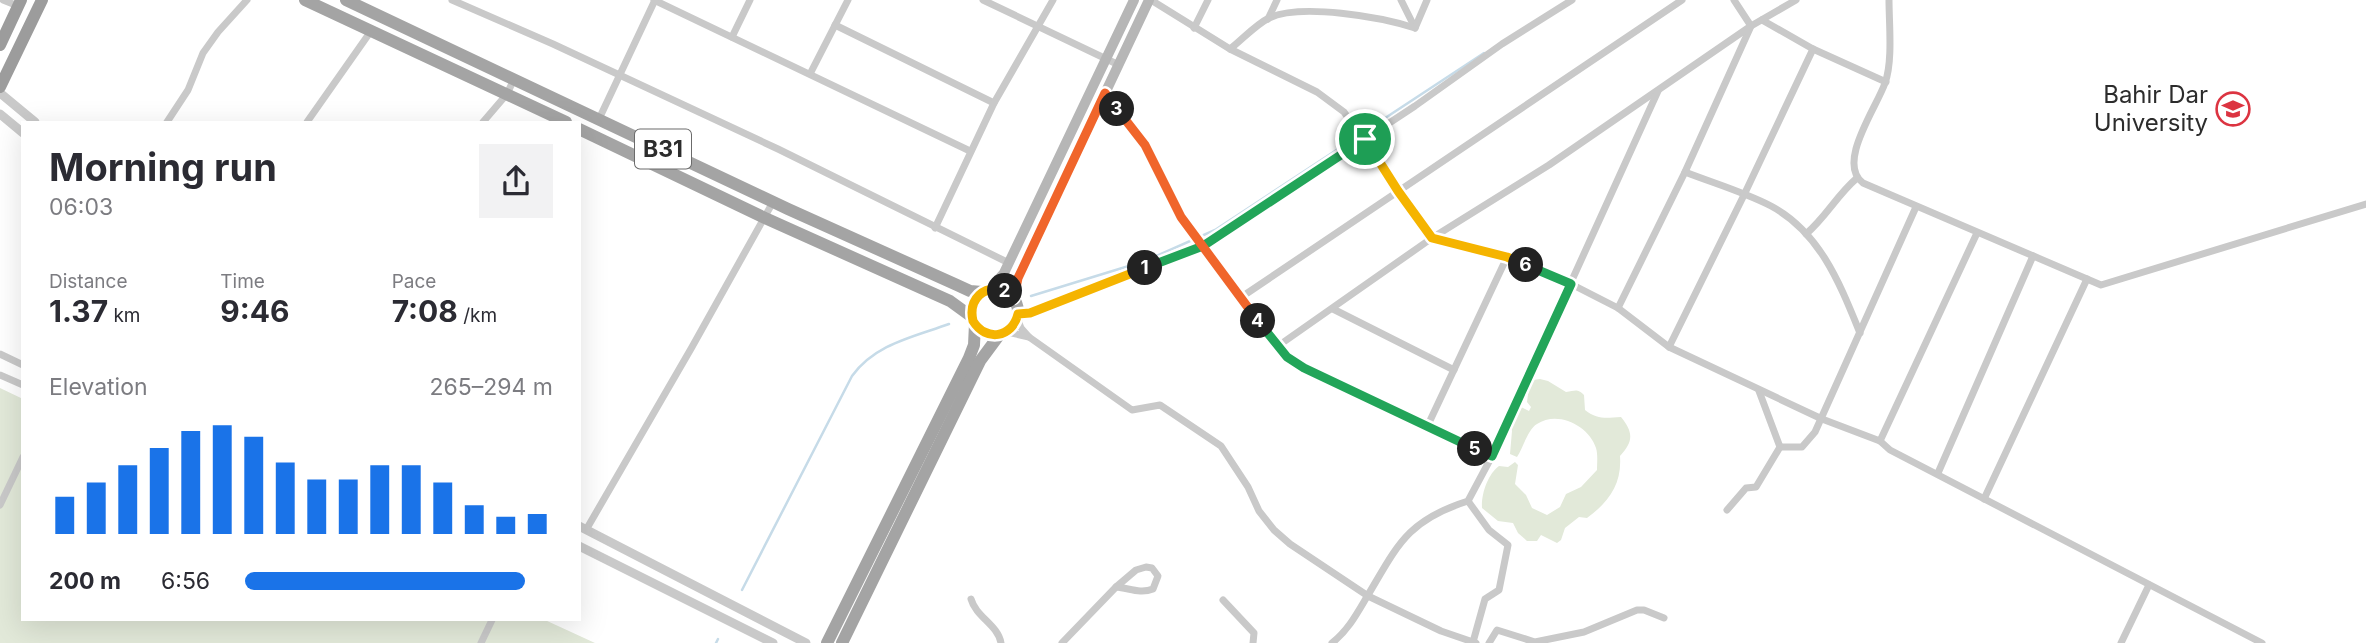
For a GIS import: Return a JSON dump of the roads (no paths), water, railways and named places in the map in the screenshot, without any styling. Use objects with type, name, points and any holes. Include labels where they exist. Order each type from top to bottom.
[{"type":"highway","points":[[0,87],[42,0]]},
{"type":"highway","points":[[0,45],[20,3]]},
{"type":"main road","points":[[305,0],[564,121]]},
{"type":"main road","name":"B31","points":[[346,0],[773,202],[970,291],[987,290]]},
{"type":"main road","points":[[827,643],[969,358],[974,345],[973,302],[998,282],[1009,263],[1133,0]]},
{"type":"main road","points":[[842,643],[980,361],[1018,316],[1014,298],[1018,278],[1150,0]]},
{"type":"main road","points":[[414,51],[421,34]]},
{"type":"main road","name":"B31","points":[[581,130],[765,218],[950,301],[973,321]]},
{"type":"main road","points":[[987,290],[1004,290],[1014,298]]},
{"type":"main road","points":[[973,321],[986,333],[1003,333]]},
{"type":"street","points":[[3,0],[20,3]]},
{"type":"street","points":[[168,121],[188,90],[203,53],[247,0]]},
{"type":"street","points":[[452,0],[778,149],[1009,263]]},
{"type":"street","points":[[599,119],[655,0],[970,151]]},
{"type":"street","points":[[732,37],[750,0]]},
{"type":"street","points":[[810,74],[848,0]]},
{"type":"street","points":[[983,0],[1119,65]]},
{"type":"street","points":[[935,228],[994,103],[1053,0]]},
{"type":"street","points":[[1150,0],[1230,49],[1317,92],[1344,112],[1365,138],[1432,238],[1507,257],[1571,284],[1618,308],[1669,347],[1822,419],[1880,441],[1890,450],[2262,643]]},
{"type":"street","points":[[1194,28],[1208,0]]},
{"type":"street","points":[[1230,49],[1268,19],[1277,0]]},
{"type":"street","points":[[1401,0],[1415,28]]},
{"type":"street","points":[[1415,28],[1427,0]]},
{"type":"street","points":[[1468,501],[1489,530],[1508,545],[1499,590],[1485,599],[1475,642],[1441,631],[1368,596],[1290,544],[1259,511],[1248,487],[1221,446],[1160,405],[1132,410],[1029,337],[1021,328],[1018,316],[1203,246],[1415,106],[1502,44],[1573,0]]},
{"type":"street","points":[[1240,298],[1682,0]]},
{"type":"street","points":[[1734,0],[1751,26]]},
{"type":"street","points":[[1278,346],[1432,238],[1549,165],[1751,26],[1796,0]]},
{"type":"street","points":[[1889,0],[1886,82],[1863,129],[1853,171],[1857,178],[1916,207],[2101,285],[2366,204]]},
{"type":"street","points":[[1268,19],[1302,13],[1348,13],[1415,28]]},
{"type":"street","points":[[1762,20],[1813,49],[1886,82]]},
{"type":"street","points":[[835,25],[994,103]]},
{"type":"street","points":[[1618,308],[1685,172],[1751,26]]},
{"type":"street","points":[[308,121],[371,31]]},
{"type":"street","points":[[1669,347],[1813,49]]},
{"type":"street","points":[[484,121],[507,94],[514,79]]},
{"type":"street","points":[[1332,643],[1348,630],[1402,540],[1412,529],[1439,510],[1468,501],[1492,456],[1658,91]]},
{"type":"street","points":[[0,93],[34,121]]},
{"type":"street","points":[[1105,93],[1145,145],[1181,217],[1287,357],[1304,368],[1492,456]]},
{"type":"street","points":[[0,114],[21,130]]},
{"type":"street","points":[[1685,172],[1772,206],[1806,234],[1839,280],[1860,333]]},
{"type":"street","points":[[1806,234],[1818,224],[1857,178]]},
{"type":"street","points":[[773,202],[583,528],[806,643]]},
{"type":"street","points":[[1780,447],[1802,447],[1815,432],[1916,207]]},
{"type":"street","points":[[1880,441],[1977,233]]},
{"type":"street","points":[[1938,473],[2034,256]]},
{"type":"street","points":[[1427,427],[1507,257]]},
{"type":"street","points":[[1984,499],[2087,279]]},
{"type":"street","points":[[1333,309],[1454,370]]},
{"type":"street","points":[[1003,333],[1029,337]]},
{"type":"street","points":[[0,354],[21,364]]},
{"type":"street","points":[[0,374],[21,384]]},
{"type":"street","points":[[1758,390],[1780,447]]},
{"type":"street","points":[[1727,510],[1746,488],[1756,487],[1780,447]]},
{"type":"street","points":[[0,505],[21,461]]},
{"type":"street","points":[[581,547],[773,643]]},
{"type":"street","points":[[1062,643],[1116,587],[1136,570],[1152,568],[1158,576],[1153,589],[1146,592],[1116,587]]},
{"type":"street","points":[[2121,643],[2149,584]]},
{"type":"street","points":[[971,599],[985,620],[1000,635],[1001,643]]},
{"type":"street","points":[[1223,600],[1254,633],[1253,643]]},
{"type":"street","points":[[1489,643],[1497,630],[1535,642],[1584,632],[1637,610],[1664,618]]},
{"type":"street","points":[[481,643],[492,621]]},
{"type":"waterway","points":[[1031,296],[1145,261],[1215,230],[1484,53]]},
{"type":"waterway","points":[[742,590],[852,376],[861,365],[883,349],[949,324]]},
{"type":"waterway","points":[[716,643],[718,639]]},
{"type":"place","name":"Bahir Dar University","points":[[2233,109]]}]
